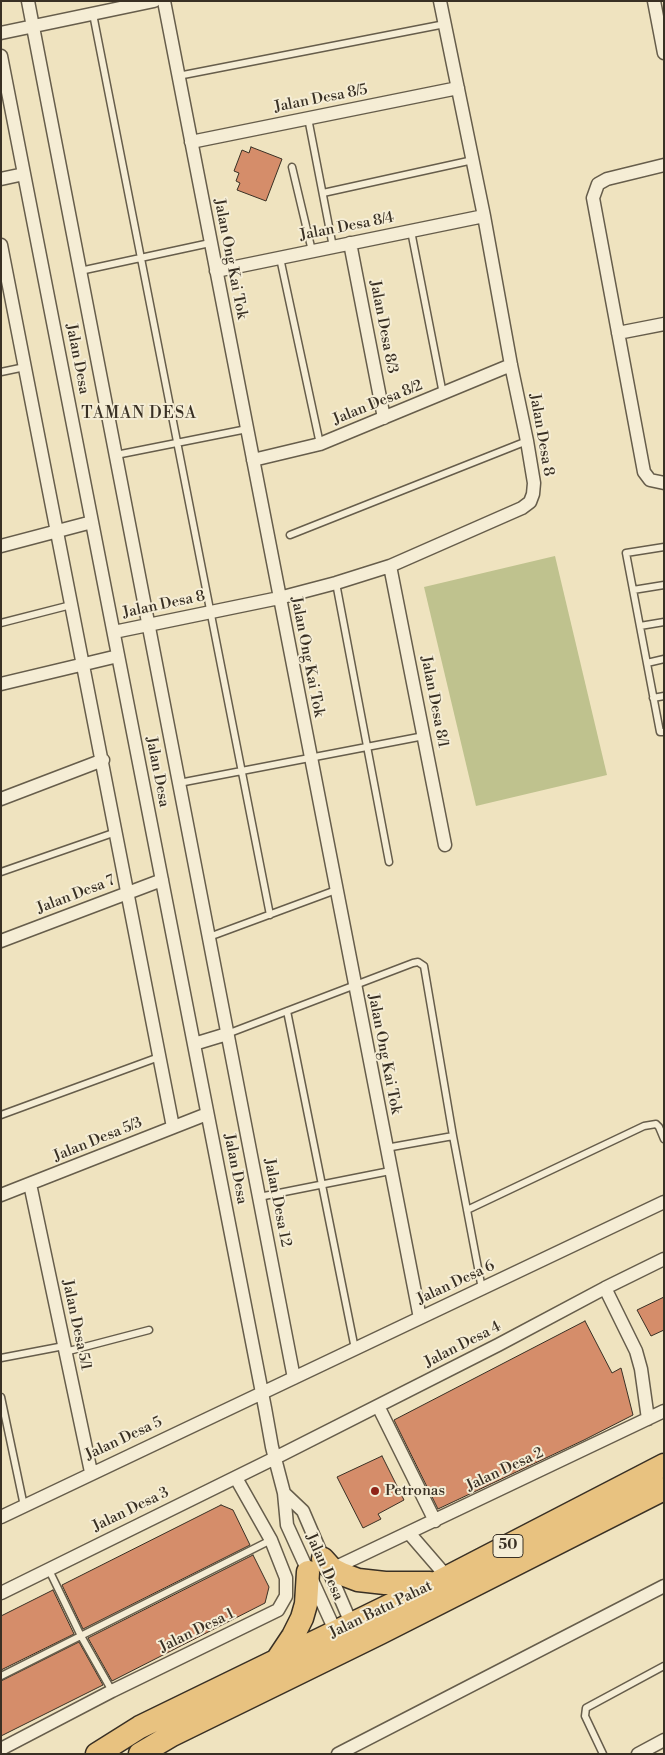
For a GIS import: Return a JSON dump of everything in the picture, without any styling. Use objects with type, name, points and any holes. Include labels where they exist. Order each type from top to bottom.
[{"type":"highway","name":"Jalan Batu Pahat","points":[[140,1754],[348,1637],[442,1580],[664,1465]]},
{"type":"highway","name":"Jalan Batu Pahat","points":[[97,1754],[140,1726],[277,1661],[348,1637],[664,1488]]},
{"type":"highway","points":[[277,1661],[302,1618],[321,1567],[358,1580],[374,1583],[442,1580]]},
{"type":"street","name":"Jalan Desa","points":[[28,1],[227,1034]]},
{"type":"street","points":[[1,33],[154,1]]},
{"type":"street","name":"Jalan Ong Kai Tok","points":[[164,1],[420,1318]]},
{"type":"street","name":"Jalan Desa 8","points":[[114,632],[280,598],[336,583],[390,566],[522,508],[530,502],[534,483],[527,441],[473,160],[440,1]]},
{"type":"street","points":[[658,6],[664,53]]},
{"type":"street","name":"Jalan Desa","points":[[1,56],[262,1393],[284,1493],[287,1524],[321,1567],[348,1637]]},
{"type":"street","name":"Jalan Desa 8/5","points":[[191,142],[458,88]]},
{"type":"street","points":[[664,165],[607,178],[598,184],[593,198],[644,472],[650,480],[664,483]]},
{"type":"street","points":[[1,179],[24,174]]},
{"type":"street","name":"Jalan Desa 8/4","points":[[216,270],[484,216]]},
{"type":"street","name":"Jalan Desa 8/3","points":[[350,243],[384,418]]},
{"type":"street","points":[[1,245],[103,760],[173,1127]]},
{"type":"street","points":[[618,333],[664,324]]},
{"type":"street","name":"Jalan Desa 8/2","points":[[253,460],[320,444],[511,365]]},
{"type":"street","points":[[1,546],[92,522]]},
{"type":"street","name":"Jalan Desa 8/1","points":[[390,566],[445,845]]},
{"type":"street","points":[[1,684],[118,656]]},
{"type":"street","points":[[1,799],[103,760]]},
{"type":"street","name":"Jalan Desa 7","points":[[1,941],[162,880]]},
{"type":"street","points":[[194,1044],[227,1034]]},
{"type":"street","name":"Jalan Desa 12","points":[[227,1034],[294,1378]]},
{"type":"street","name":"Jalan Desa 5/3","points":[[1,1196],[208,1114]]},
{"type":"street","name":"Jalan Desa 5/1","points":[[30,1184],[91,1472]]},
{"type":"street","name":"Jalan Desa 6","points":[[262,1393],[664,1202]]},
{"type":"street","name":"Jalan Desa 4","points":[[274,1453],[378,1406],[664,1259]]},
{"type":"street","points":[[605,1288],[636,1351],[641,1369],[648,1419]]},
{"type":"street","name":"Jalan Desa 5","points":[[1,1516],[262,1393]]},
{"type":"street","points":[[378,1406],[435,1521]]},
{"type":"street","name":"Jalan Desa 2","points":[[321,1567],[409,1533],[664,1411]]},
{"type":"street","name":"Jalan Desa 3","points":[[1,1593],[48,1568],[236,1478],[274,1453]]},
{"type":"street","name":"Jalan Desa 1","points":[[1,1749],[278,1610],[286,1596],[286,1578],[270,1540],[236,1478]]},
{"type":"street","name":"Jalan Desa","points":[[284,1493],[303,1511],[321,1567],[348,1637]]},
{"type":"street","points":[[409,1533],[442,1580]]},
{"type":"street","points":[[338,1754],[664,1586]]},
{"type":"street","points":[[638,1754],[664,1740]]},
{"type":"lane","points":[[93,14],[270,915]]},
{"type":"lane","points":[[178,76],[445,24]]},
{"type":"lane","points":[[308,118],[333,247]]},
{"type":"lane","points":[[323,193],[473,160]]},
{"type":"lane","points":[[292,167],[312,251]]},
{"type":"lane","points":[[410,231],[443,394]]},
{"type":"lane","points":[[80,271],[210,243]]},
{"type":"lane","points":[[280,258],[320,444]]},
{"type":"lane","points":[[1,372],[25,367]]},
{"type":"lane","points":[[116,455],[247,429]]},
{"type":"lane","points":[[290,536],[527,441]]},
{"type":"lane","points":[[664,547],[626,553],[660,732],[664,732]]},
{"type":"lane","points":[[336,583],[389,862]]},
{"type":"lane","points":[[633,590],[664,585]]},
{"type":"lane","points":[[1,623],[71,605]]},
{"type":"lane","points":[[640,626],[664,622]]},
{"type":"lane","points":[[647,663],[664,660]]},
{"type":"lane","points":[[653,698],[664,696]]},
{"type":"lane","points":[[179,783],[424,736]]},
{"type":"lane","points":[[1,872],[116,832]]},
{"type":"lane","points":[[209,937],[336,890]]},
{"type":"lane","points":[[227,1034],[413,963],[418,962],[424,966],[466,1210],[482,1289]]},
{"type":"lane","points":[[287,1011],[355,1349]]},
{"type":"lane","points":[[1,1115],[160,1056]]},
{"type":"lane","points":[[466,1210],[644,1126],[656,1124],[664,1139]]},
{"type":"lane","points":[[386,1148],[453,1136]]},
{"type":"lane","points":[[259,1197],[390,1171]]},
{"type":"lane","points":[[1,1358],[65,1349],[150,1330]]},
{"type":"lane","points":[[1,1397],[24,1506]]},
{"type":"lane","points":[[1,1676],[270,1540]]},
{"type":"lane","points":[[48,1568],[81,1636],[112,1692]]},
{"type":"lane","points":[[603,1754],[585,1716],[586,1708],[590,1704],[664,1666]]},
{"type":"green space","points":[[555,556],[607,775],[476,806],[424,587]]},
{"type":"building","points":[[251,147],[282,159],[266,201],[237,190],[240,183],[236,181],[239,173],[234,171],[242,150],[249,153]]},
{"type":"building","points":[[664,1297],[664,1330],[651,1336],[637,1310]]},
{"type":"building","points":[[585,1321],[612,1373],[621,1368],[633,1415],[438,1509],[394,1420]]},
{"type":"building","points":[[382,1456],[404,1500],[378,1514],[381,1519],[363,1528],[337,1477]]},
{"type":"building","points":[[221,1505],[233,1510],[250,1545],[83,1629],[62,1585]]},
{"type":"building","points":[[253,1555],[269,1587],[265,1603],[112,1681],[88,1638]]},
{"type":"building","points":[[53,1590],[74,1634],[1,1670],[1,1616]]},
{"type":"building","points":[[79,1642],[103,1685],[1,1736],[1,1681]]},
{"type":"place","name":"Petronas","points":[[375,1491]]},
{"type":"district","name":"TAMAN DESA","points":[[139,414]]}]
